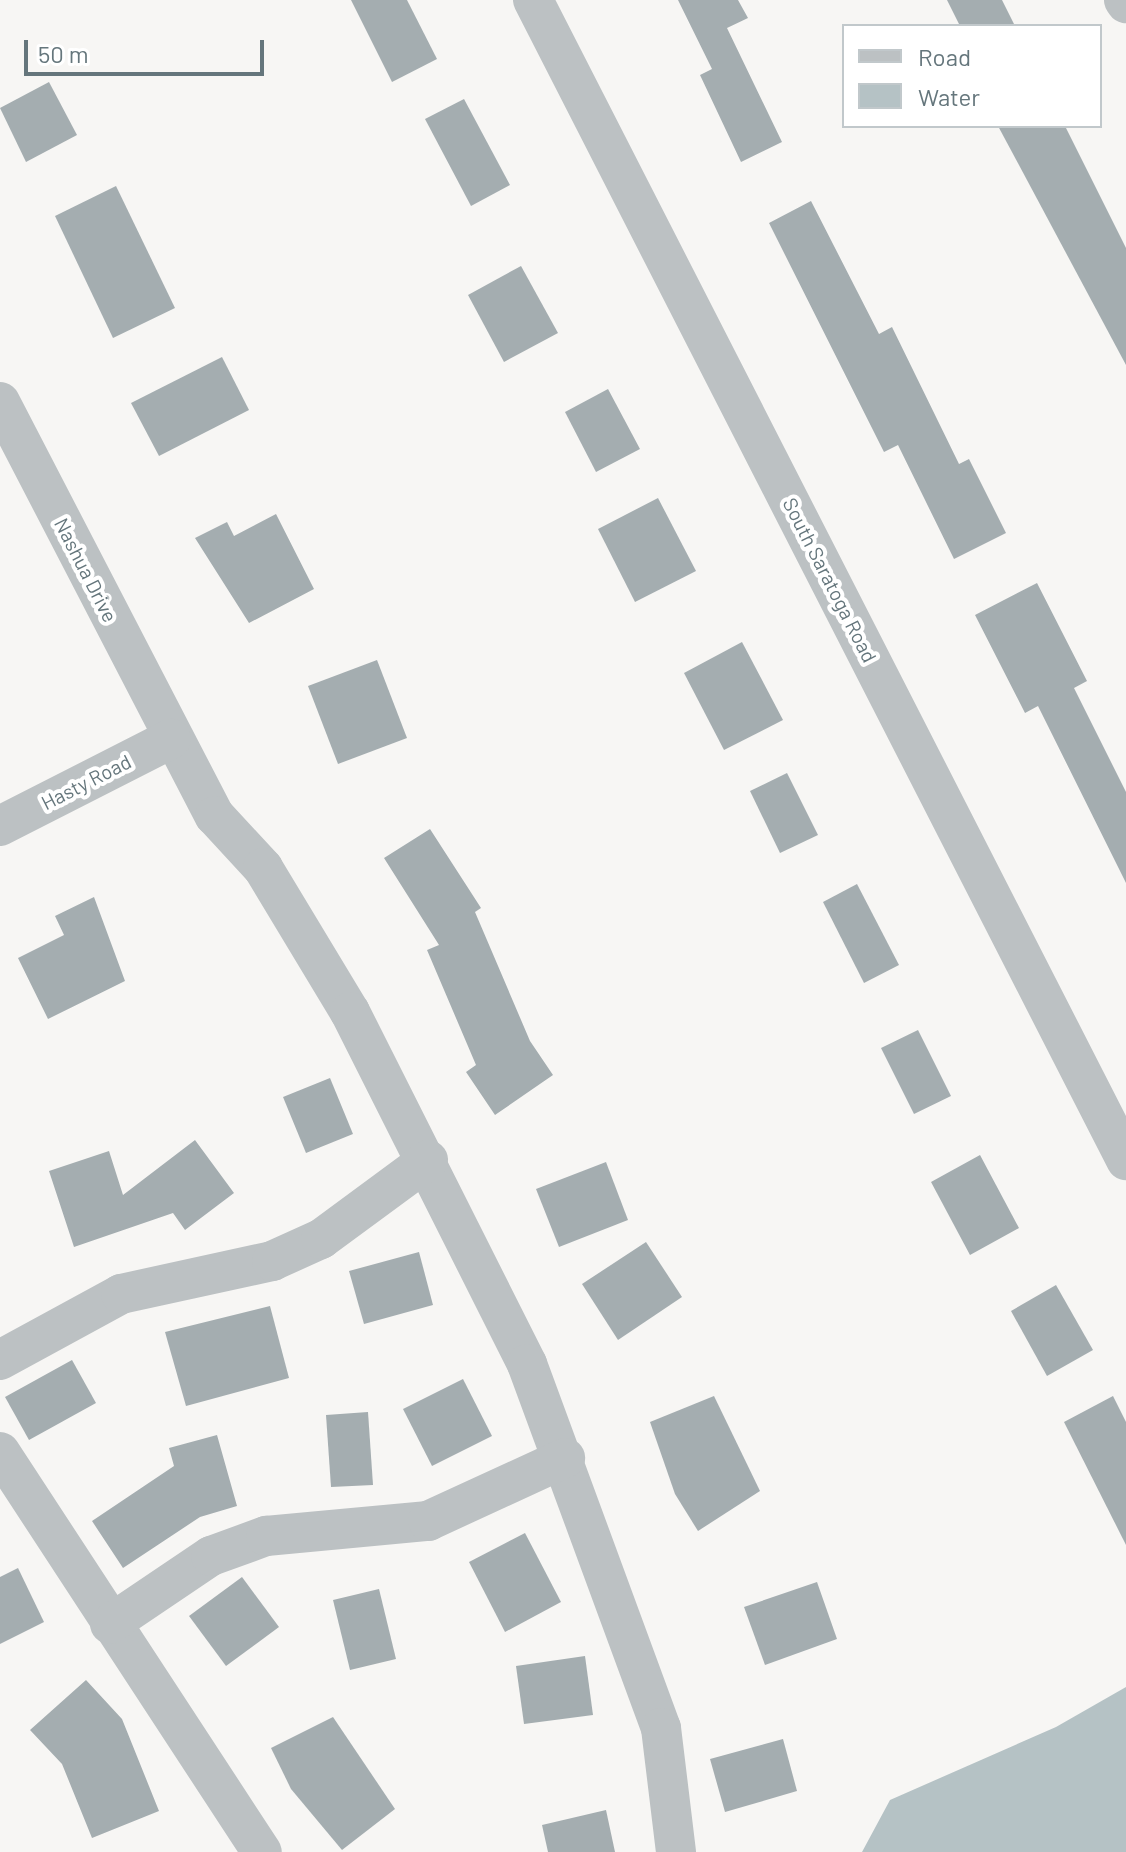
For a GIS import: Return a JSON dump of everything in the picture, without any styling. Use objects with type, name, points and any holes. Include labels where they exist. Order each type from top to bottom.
[{"type":"street","name":"South Saratoga Road","points":[[533,0],[1126,1160]]},
{"type":"street","name":"Nashua Drive","points":[[0,402],[171,739],[215,816],[271,881],[428,1160],[565,1458],[661,1728],[676,1852]]},
{"type":"street","name":"Hasty Road","points":[[0,826],[171,739]]},
{"type":"street","points":[[0,1360],[121,1294],[272,1261],[321,1239],[428,1160]]},
{"type":"street","points":[[0,1452],[262,1852]]},
{"type":"street","points":[[110,1624],[211,1556],[253,1541],[428,1521],[565,1458]]},
{"type":"water","points":[[1126,1687],[1126,1852],[862,1852],[890,1800],[1056,1727]]},
{"type":"building","points":[[351,0],[407,0],[437,59],[392,82]]},
{"type":"building","points":[[678,0],[738,0],[748,18],[727,28],[782,142],[741,162],[700,75],[712,69]]},
{"type":"building","points":[[947,0],[1002,0],[1014,24],[959,24]]},
{"type":"building","points":[[49,82],[77,135],[26,162],[0,108]]},
{"type":"building","points":[[464,99],[510,185],[471,206],[425,119]]},
{"type":"building","points":[[999,128],[1066,128],[1126,248],[1126,365]]},
{"type":"building","points":[[116,186],[175,308],[113,338],[55,216]]},
{"type":"building","points":[[811,201],[879,334],[892,327],[959,464],[969,459],[1006,533],[954,559],[898,445],[884,452],[769,223]]},
{"type":"building","points":[[521,266],[558,333],[504,362],[468,295]]},
{"type":"building","points":[[222,357],[249,410],[159,456],[131,403]]},
{"type":"building","points":[[608,389],[640,449],[596,472],[565,412]]},
{"type":"building","points":[[658,498],[696,571],[635,602],[598,529]]},
{"type":"building","points":[[276,514],[314,589],[249,623],[195,538],[227,522],[234,536]]},
{"type":"building","points":[[1037,583],[1087,681],[1074,688],[1126,792],[1126,883],[1038,706],[1025,713],[975,615]]},
{"type":"building","points":[[742,642],[783,720],[724,750],[684,673]]},
{"type":"building","points":[[377,660],[407,738],[338,764],[308,686]]},
{"type":"building","points":[[787,773],[818,835],[780,853],[750,791]]},
{"type":"building","points":[[430,829],[481,908],[475,912],[530,1041],[553,1075],[495,1115],[466,1072],[476,1065],[427,950],[439,945],[384,858]]},
{"type":"building","points":[[857,884],[899,965],[864,983],[823,902]]},
{"type":"building","points":[[94,897],[125,981],[48,1019],[18,958],[64,935],[55,916]]},
{"type":"building","points":[[918,1030],[951,1096],[914,1114],[881,1048]]},
{"type":"building","points":[[330,1078],[353,1134],[306,1153],[283,1097]]},
{"type":"building","points":[[195,1140],[234,1193],[185,1230],[173,1213],[74,1247],[49,1171],[109,1151],[123,1195]]},
{"type":"building","points":[[980,1155],[1019,1228],[970,1255],[931,1182]]},
{"type":"building","points":[[606,1162],[628,1220],[559,1247],[536,1189]]},
{"type":"building","points":[[646,1242],[682,1297],[618,1340],[582,1284]]},
{"type":"building","points":[[419,1252],[433,1305],[364,1324],[349,1271]]},
{"type":"building","points":[[1056,1285],[1093,1350],[1047,1376],[1011,1311]]},
{"type":"building","points":[[270,1306],[289,1378],[186,1406],[165,1332]]},
{"type":"building","points":[[72,1360],[96,1403],[29,1440],[5,1397]]},
{"type":"building","points":[[463,1379],[492,1436],[432,1466],[403,1409]]},
{"type":"building","points":[[714,1396],[760,1491],[698,1531],[675,1494],[650,1422]]},
{"type":"building","points":[[1113,1396],[1126,1422],[1126,1545],[1064,1422]]},
{"type":"building","points":[[368,1412],[373,1485],[331,1487],[326,1415]]},
{"type":"building","points":[[217,1435],[237,1506],[200,1517],[123,1568],[92,1521],[174,1466],[169,1448]]},
{"type":"building","points":[[525,1533],[561,1602],[505,1632],[469,1562]]},
{"type":"building","points":[[18,1568],[44,1622],[0,1644],[0,1577]]},
{"type":"building","points":[[242,1577],[279,1627],[226,1666],[189,1616]]},
{"type":"building","points":[[817,1582],[837,1639],[765,1665],[744,1607]]},
{"type":"building","points":[[379,1589],[396,1659],[350,1670],[333,1600]]},
{"type":"building","points":[[585,1656],[593,1715],[524,1724],[516,1666]]},
{"type":"building","points":[[86,1680],[122,1719],[159,1811],[92,1838],[62,1764],[30,1730]]},
{"type":"building","points":[[333,1717],[395,1809],[342,1850],[291,1789],[271,1748]]},
{"type":"building","points":[[783,1739],[797,1791],[725,1812],[710,1759]]},
{"type":"building","points":[[606,1810],[615,1852],[548,1852],[542,1825]]}]
